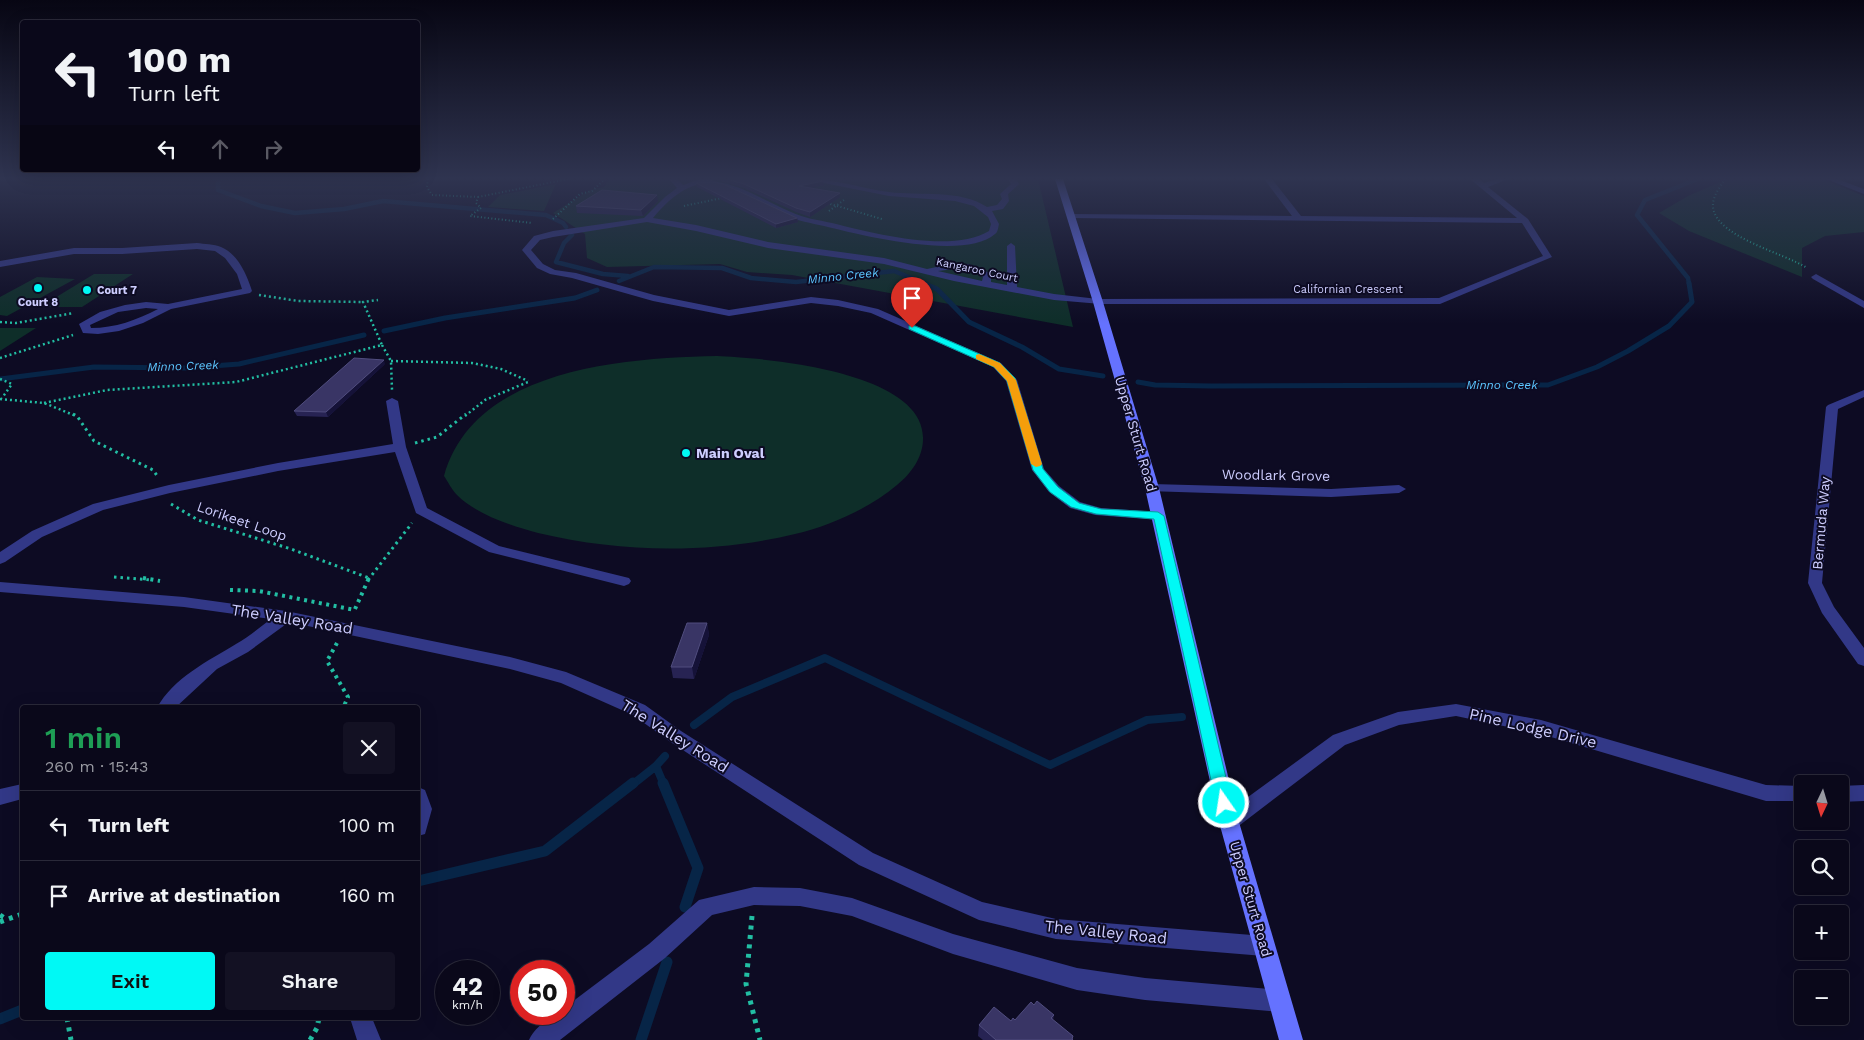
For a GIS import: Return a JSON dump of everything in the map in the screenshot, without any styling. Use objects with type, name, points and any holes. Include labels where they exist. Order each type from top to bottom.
[{"type":"main road","name":"Upper Sturt Road","points":[[1075,228],[1152,488],[1229,822],[1291,1040]]},
{"type":"street","name":"Kangaroo Court","points":[[596,228],[537,238],[526,250],[540,266],[553,272],[573,275],[653,298],[730,313],[811,300],[838,303],[874,311],[997,365],[1011,380],[1038,470],[1054,489],[1075,505],[1100,512],[1158,516]]},
{"type":"street","name":"Kangaroo Court","points":[[694,228],[768,245],[884,261],[925,271],[957,265],[981,270],[988,276],[986,284],[1098,302]]},
{"type":"street","points":[[840,228],[874,236],[920,243],[966,242],[986,236],[992,232],[994,228]]},
{"type":"street","name":"Californian Crescent","points":[[1098,302],[1440,301],[1548,257],[1529,228]]},
{"type":"street","points":[[0,264],[74,251],[122,251],[196,246],[218,249],[228,256],[242,274],[246,292],[168,307]]},
{"type":"street","points":[[1011,246],[1012,289]]},
{"type":"street","points":[[1816,277],[1864,305]]},
{"type":"street","name":"Bermuda Way","points":[[1864,392],[1832,407],[1815,583],[1827,609],[1864,660]]},
{"type":"street","points":[[392,401],[400,447],[421,510],[494,549],[624,581]]},
{"type":"street","points":[[0,559],[38,534],[98,507],[168,489],[278,467],[400,447]]},
{"type":"street","name":"Woodlark Grove","points":[[1152,488],[1330,493],[1399,488]]},
{"type":"street","name":"The Valley Road","points":[[0,588],[184,602],[286,616],[346,627],[510,663],[566,678],[598,690],[639,710],[675,736],[866,859],[979,911],[1056,929],[1264,946]]},
{"type":"street","points":[[166,705],[211,665],[242,648],[286,616]]},
{"type":"street","name":"Pine Lodge Drive","points":[[1229,822],[1340,740],[1398,719],[1456,710],[1540,727],[1766,793],[1794,794]]},
{"type":"street","points":[[0,797],[20,792]]},
{"type":"street","points":[[1849,794],[1864,793]]},
{"type":"street","points":[[420,801],[423,809],[420,820]]},
{"type":"street","points":[[541,1040],[657,951],[706,907],[754,896],[800,897],[852,907],[953,944],[1077,979],[1145,989],[1280,1001]]},
{"type":"street","points":[[362,1020],[368,1040]]},
{"type":"lane","points":[[156,304],[168,307],[142,321],[100,332],[87,331],[84,324],[103,312],[122,308],[156,304]]},
{"type":"path","points":[[1725,228],[1786,255],[1805,266],[1816,277]]},
{"type":"path","points":[[246,292],[273,298],[311,302],[363,302],[378,300]]},
{"type":"path","points":[[363,302],[391,361],[392,401]]},
{"type":"path","points":[[0,322],[16,322],[75,312]]},
{"type":"path","points":[[0,358],[87,331]]},
{"type":"path","points":[[44,403],[107,390],[236,382],[382,345]]},
{"type":"path","points":[[391,361],[472,363],[501,369],[528,382],[485,400],[437,437],[400,447]]},
{"type":"path","points":[[0,379],[12,384],[1,399]]},
{"type":"path","name":"Lorikeet Loop","points":[[1,399],[44,403],[77,416],[94,441],[153,470],[168,489],[171,503],[198,520],[290,549],[369,578]]},
{"type":"path","points":[[344,705],[348,697],[327,661],[346,627],[369,578],[404,536],[421,510]]},
{"type":"path","points":[[754,896],[746,984],[760,1040]]},
{"type":"path","points":[[0,915],[6,920]]},
{"type":"path","points":[[0,922],[20,915]]},
{"type":"path","points":[[67,1020],[71,1040]]},
{"type":"path","points":[[310,1040],[317,1028],[319,1020]]},
{"type":"green space","points":[[575,228],[1049,228],[1073,327],[792,275],[747,272],[720,264],[607,267],[587,258],[585,234]]},
{"type":"green space","points":[[1683,228],[1864,228],[1864,232],[1825,236],[1802,248],[1802,277]]},
{"type":"green space","name":"Court 7","points":[[94,274],[133,274],[82,307],[40,307]]},
{"type":"green space","name":"Court 8","points":[[37,277],[75,279],[7,316],[0,315],[0,297]]},
{"type":"green space","points":[[0,328],[36,328],[0,351]]},
{"type":"green space","name":"Main Oval","points":[[717,356],[804,365],[871,383],[898,398],[917,416],[923,439],[921,452],[915,465],[897,485],[875,501],[836,521],[808,531],[763,541],[699,548],[634,547],[570,540],[538,533],[495,519],[474,508],[457,495],[444,476],[461,440],[486,412],[519,391],[557,376],[598,366],[639,360]]},
{"type":"building","points":[[354,358],[384,360],[326,412],[294,411]]},
{"type":"building","points":[[687,623],[707,623],[692,667],[671,667]]},
{"type":"building","points":[[1037,1001],[1054,1015],[1051,1018],[1073,1036],[1073,1040],[996,1040],[979,1025],[994,1007],[1011,1021],[1013,1018],[1015,1020],[1031,1002],[1034,1005]]},
{"type":"waterway","name":"Minno Creek","points":[[1647,228],[1688,278],[1689,284]]},
{"type":"waterway","points":[[572,235],[564,243],[556,262],[603,274],[628,276]]},
{"type":"waterway","name":"Minno Creek","points":[[619,281],[654,267],[722,268],[751,278],[796,282],[894,271],[926,284]]},
{"type":"waterway","name":"Minno Creek","points":[[923,283],[937,289],[969,322],[1022,347],[1059,369],[1103,376]]},
{"type":"waterway","name":"Minno Creek","points":[[1138,382],[1155,385],[1211,386],[1548,385],[1597,367],[1669,326],[1692,302],[1689,283]]},
{"type":"waterway","name":"Minno Creek","points":[[384,331],[445,318],[575,298],[597,290]]},
{"type":"waterway","name":"Minno Creek","points":[[0,379],[94,367],[186,368],[239,364],[364,335]]},
{"type":"waterway","points":[[694,725],[732,697],[825,658],[1050,765],[1147,720],[1182,717]]},
{"type":"waterway","points":[[656,766],[665,756]]},
{"type":"waterway","points":[[632,785],[656,766]]},
{"type":"waterway","points":[[656,766],[664,785]]},
{"type":"waterway","points":[[420,881],[545,851],[633,783]]},
{"type":"waterway","points":[[663,783],[698,868],[685,907]]},
{"type":"waterway","points":[[641,1040],[667,962]]},
{"type":"waterway","points":[[0,1019],[20,1011]]},
{"type":"slow traffic","points":[[979,357],[997,365],[1011,380],[1036,464]]},
{"type":"place","name":"Court 8","points":[[38,288]]},
{"type":"place","name":"Court 7","points":[[87,290]]},
{"type":"place","name":"Main Oval","points":[[686,453]]},
{"type":"route","points":[[912,328],[997,365],[1011,380],[1038,470],[1054,489],[1075,505],[1100,512],[1158,516],[1224,803]]}]
